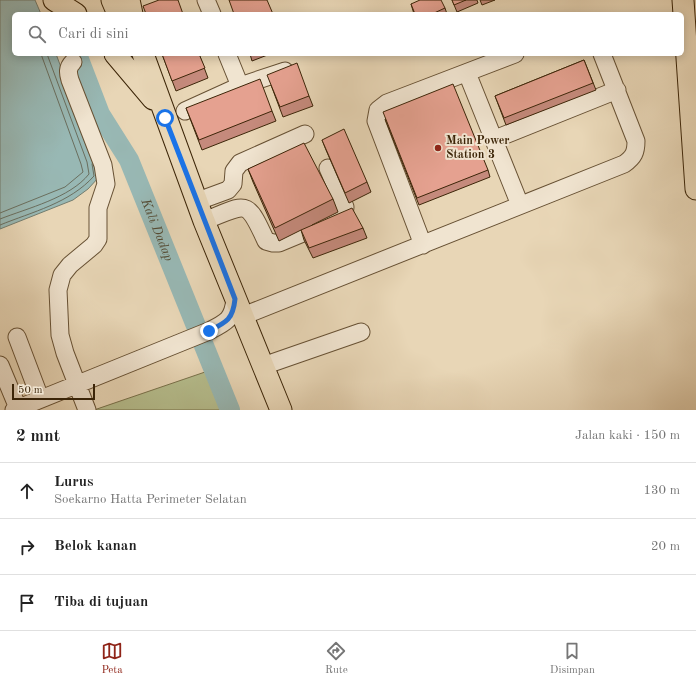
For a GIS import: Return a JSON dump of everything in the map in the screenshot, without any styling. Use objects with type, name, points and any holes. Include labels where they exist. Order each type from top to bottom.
[{"type":"main road","points":[[54,0],[72,12]]},
{"type":"main road","points":[[112,0],[117,12]]},
{"type":"main road","points":[[683,0],[684,12]]},
{"type":"main road","points":[[684,15],[696,189]]},
{"type":"main road","points":[[117,56],[162,110]]},
{"type":"main road","points":[[142,59],[198,201],[204,221],[282,410]]},
{"type":"street","points":[[206,0],[211,12]]},
{"type":"street","points":[[228,56],[240,86]]},
{"type":"street","points":[[423,245],[376,121],[378,110],[387,103],[510,56]]},
{"type":"street","points":[[0,365],[16,409],[40,398],[209,331],[225,323],[231,316],[242,315],[423,245],[624,164],[632,158],[636,151],[636,141],[603,56]]},
{"type":"street","points":[[73,62],[69,66],[68,73],[103,166],[106,184],[98,208],[98,239],[94,245],[70,265],[62,275],[58,290],[60,335],[64,353],[78,384],[87,410]]},
{"type":"street","points":[[186,111],[240,86],[285,71]]},
{"type":"street","points":[[467,73],[495,139],[520,205]]},
{"type":"street","points":[[495,139],[617,90]]},
{"type":"street","points":[[198,201],[228,190],[233,184],[234,171],[240,163],[305,134]]},
{"type":"street","points":[[204,221],[242,207],[248,209],[254,214],[266,241],[279,243],[344,216],[345,207],[328,168]]},
{"type":"street","points":[[263,366],[361,332]]},
{"type":"street","points":[[17,337],[40,398]]},
{"type":"green space","points":[[208,371],[224,410],[94,410]]},
{"type":"water","points":[[0,0],[35,0],[40,12],[12,12],[12,56],[57,56],[96,160],[99,177],[88,189],[73,200],[0,229]]},
{"type":"building","points":[[159,0],[178,0],[182,12],[145,12],[143,6]]},
{"type":"building","points":[[229,0],[267,0],[272,12],[233,12]]},
{"type":"building","points":[[420,0],[441,0],[445,8],[436,12],[414,12],[411,4]]},
{"type":"building","points":[[452,0],[466,0],[454,5]]},
{"type":"building","points":[[163,56],[200,56],[205,68],[172,81]]},
{"type":"building","points":[[584,60],[593,83],[504,118],[495,96]]},
{"type":"building","points":[[297,63],[309,96],[280,107],[267,75]]},
{"type":"building","points":[[260,79],[272,111],[199,140],[186,108]]},
{"type":"building","name":"Main Power Station 3","points":[[453,84],[488,170],[417,198],[383,112]]},
{"type":"building","points":[[344,129],[367,182],[345,193],[322,140]]},
{"type":"building","points":[[304,143],[333,199],[275,228],[248,169]]},
{"type":"building","points":[[352,208],[363,228],[309,248],[301,230]]},
{"type":"waterway","name":"Kali Dadap","points":[[78,56],[100,114],[129,160],[230,410]]},
{"type":"place","name":"Main Power Station 3","points":[[438,148]]},
{"type":"route","points":[[165,118],[235,299],[231,316],[225,323],[209,331]]}]
